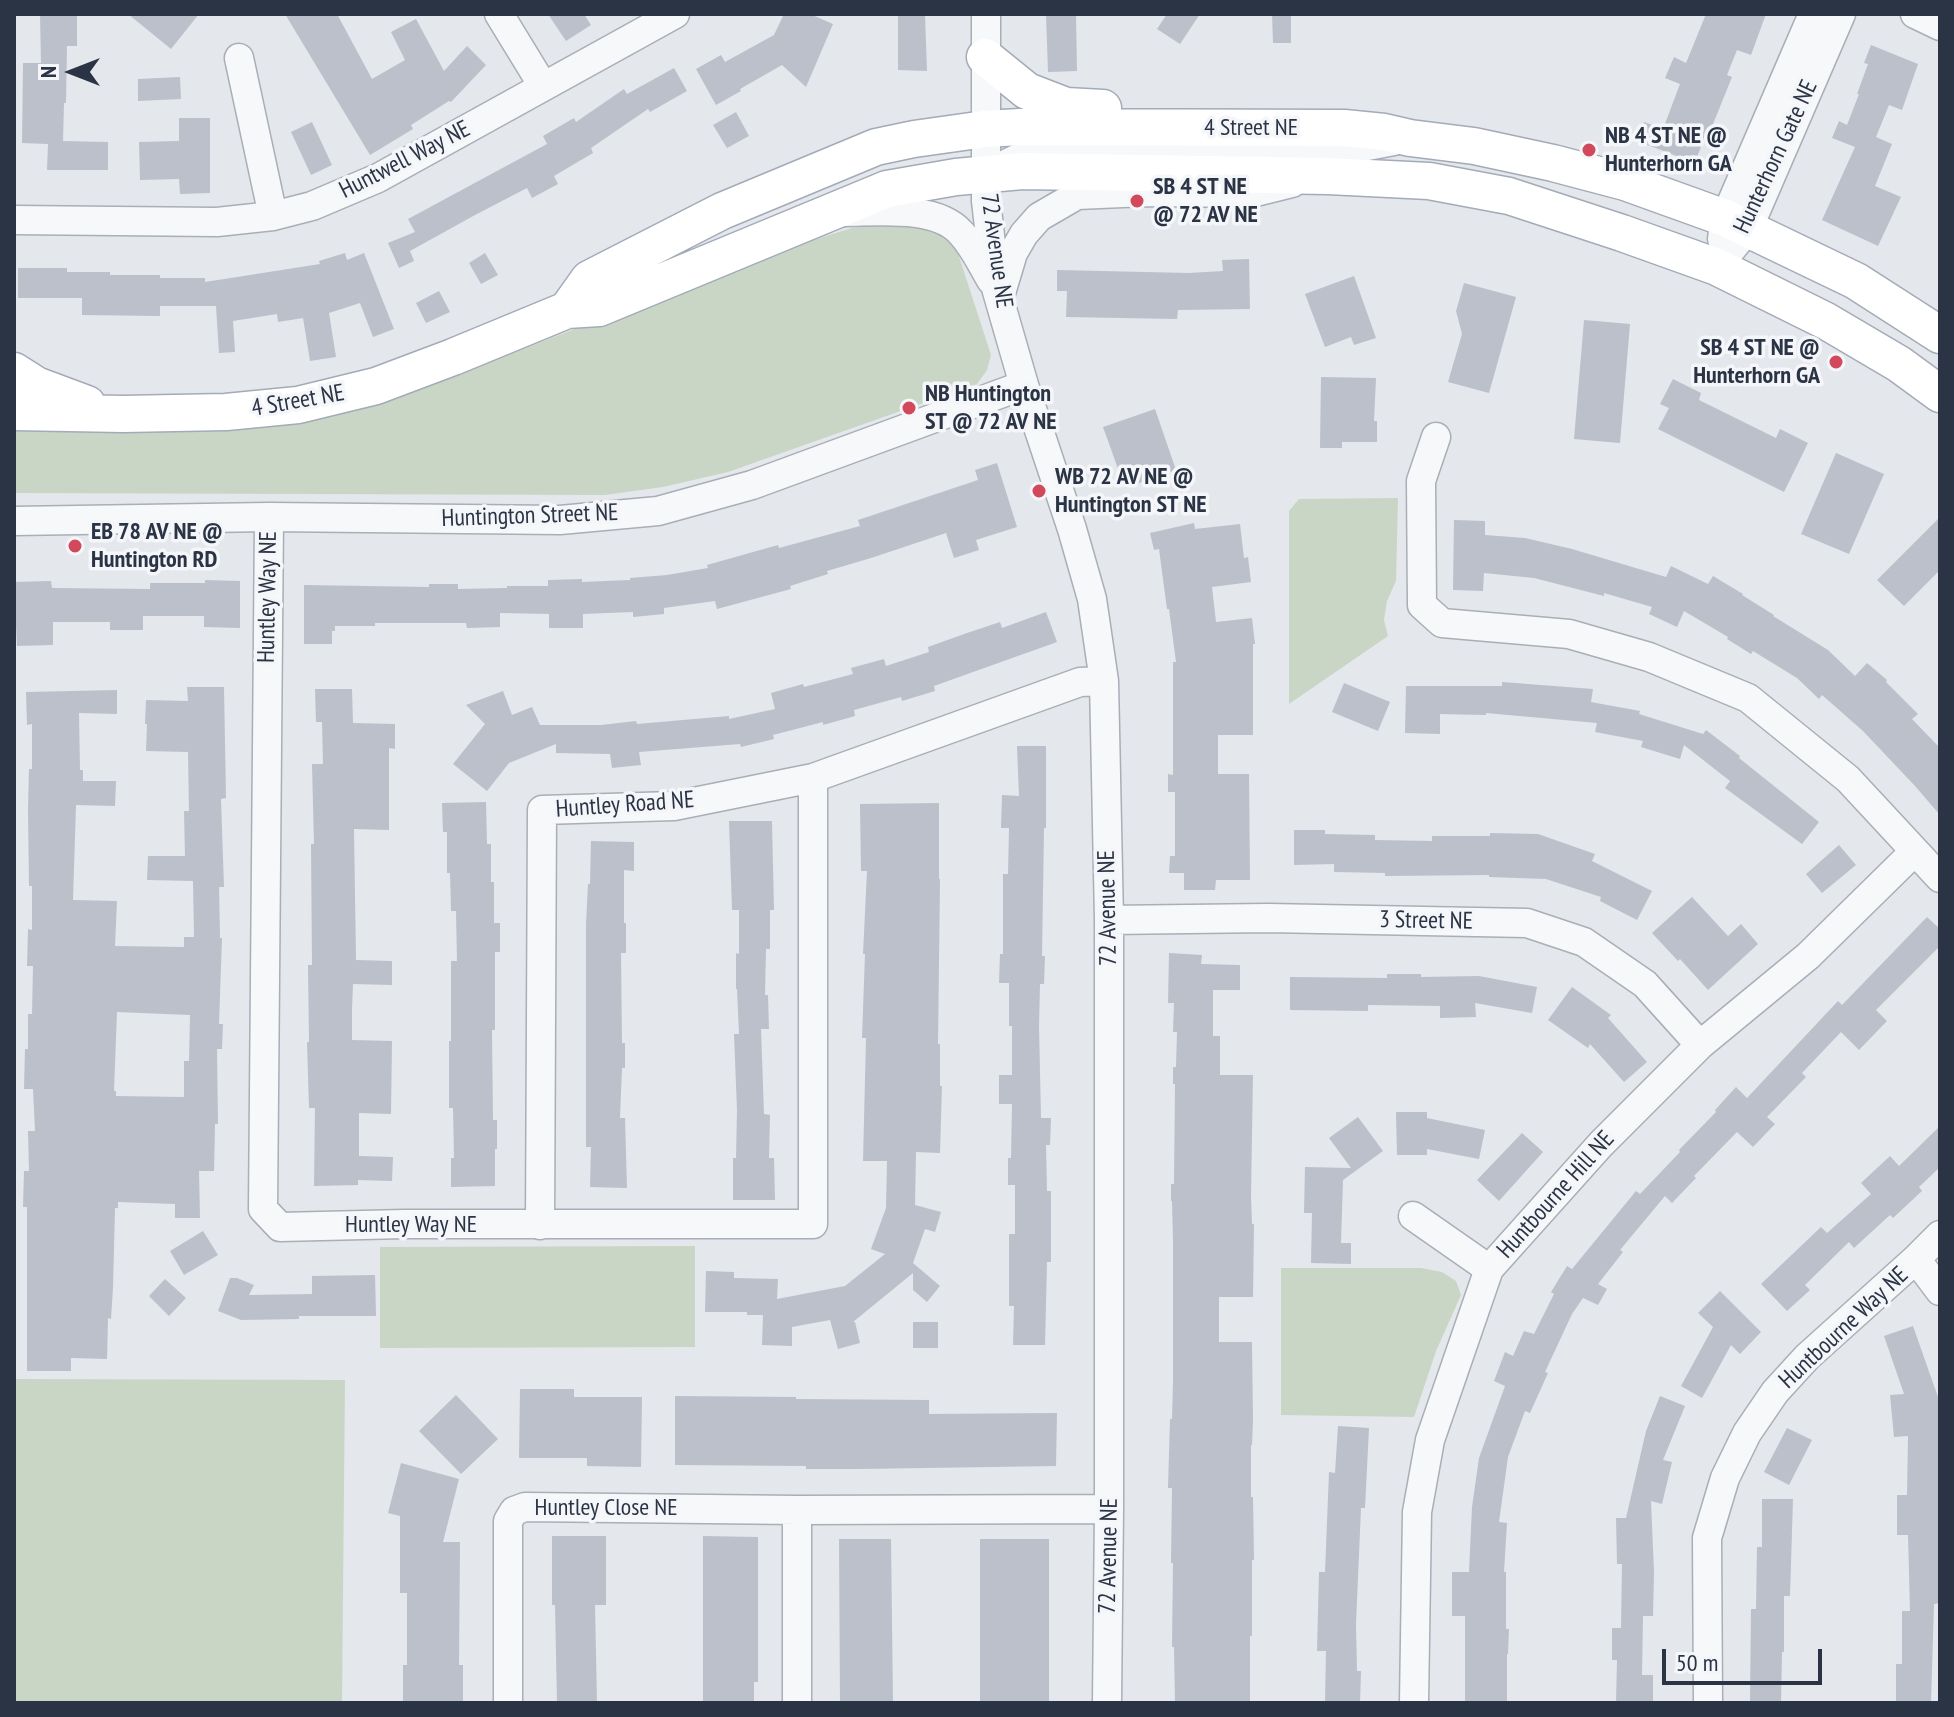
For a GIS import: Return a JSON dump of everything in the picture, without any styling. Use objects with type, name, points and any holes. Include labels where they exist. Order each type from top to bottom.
[{"type":"main road","points":[[985,57],[1027,91],[1066,106],[1275,118],[1331,128]]},
{"type":"main road","name":"4 Street NE","points":[[567,310],[589,279],[729,208],[876,147],[985,129],[1020,127],[1331,128],[1384,132],[1474,146],[1625,182],[1737,223],[1856,281],[1940,335]]},
{"type":"main road","name":"4 Street NE","points":[[14,412],[226,412],[311,402],[376,386],[567,310],[599,308],[887,189],[986,173],[1022,171],[1429,181],[1509,196],[1717,267],[1826,321],[1899,364],[1940,394]]},
{"type":"main road","points":[[14,371],[36,385],[65,397],[123,414]]},
{"type":"street","points":[[499,14],[543,86]]},
{"type":"street","name":"Huntwell Way NE","points":[[14,220],[217,222],[273,216],[312,206],[378,178],[675,14]]},
{"type":"street","name":"72 Avenue NE","points":[[986,14],[986,201],[998,293],[1092,599],[1104,681],[1109,920],[1107,1703]]},
{"type":"street","name":"Hunterhorn Gate NE","points":[[1737,223],[1813,14]]},
{"type":"street","name":"Hunterhorn Gate NE","points":[[1717,267],[1841,14]]},
{"type":"street","points":[[1915,14],[1940,26]]},
{"type":"street","points":[[239,58],[273,216]]},
{"type":"street","points":[[986,173],[1040,147],[1341,151],[1410,138]]},
{"type":"street","points":[[998,293],[1013,253],[1024,234],[1039,217],[1077,195],[1252,193],[1316,176]]},
{"type":"street","points":[[831,212],[896,211],[924,214],[947,221],[961,232],[998,293]]},
{"type":"street","name":"Huntington Street NE","points":[[14,521],[269,517],[560,520],[658,511],[752,485],[1024,385]]},
{"type":"street","points":[[1436,437],[1421,481],[1422,605],[1442,623],[1569,634],[1649,657],[1748,698],[1848,779],[1940,878]]},
{"type":"street","name":"Huntley Way NE","points":[[269,517],[263,1209],[280,1227],[813,1224],[813,778]]},
{"type":"street","name":"Huntley Road NE","points":[[540,1225],[542,810],[674,806],[813,778],[1080,682],[1104,681]]},
{"type":"street","name":"Huntbourne Hill NE","points":[[1414,1703],[1417,1512],[1430,1440],[1489,1269],[1601,1144],[1700,1045],[1808,956],[1914,852]]},
{"type":"street","name":"3 Street NE","points":[[1109,920],[1268,918],[1527,923],[1584,942],[1645,984],[1700,1045]]},
{"type":"street","points":[[1413,1216],[1489,1269]]},
{"type":"street","name":"Huntbourne Way NE","points":[[1708,1703],[1707,1538],[1725,1478],[1747,1433],[1775,1392],[1807,1357],[1940,1235]]},
{"type":"street","points":[[1916,1259],[1940,1291]]},
{"type":"street","name":"Huntley Close NE","points":[[508,1703],[508,1521],[514,1511],[525,1507],[1109,1509]]},
{"type":"street","points":[[797,1510],[797,1703]]},
{"type":"green space","points":[[891,223],[929,226],[955,244],[991,355],[987,370],[977,384],[728,472],[663,487],[605,495],[14,493],[14,427],[250,428],[335,416],[443,380],[800,244],[852,228]]},
{"type":"green space","points":[[1398,498],[1396,581],[1387,601],[1384,620],[1388,636],[1289,704],[1289,511],[1299,499]]},
{"type":"green space","points":[[695,1246],[695,1347],[380,1348],[380,1247]]},
{"type":"green space","points":[[1281,1268],[1421,1268],[1442,1272],[1456,1281],[1461,1295],[1436,1351],[1414,1417],[1281,1415]]},
{"type":"green space","points":[[14,1379],[345,1380],[342,1703],[14,1703]]},
{"type":"building","points":[[40,14],[77,14],[77,46],[67,46],[63,141],[108,142],[108,170],[47,170],[48,144],[22,143],[23,63],[41,63]]},
{"type":"building","points":[[128,14],[199,14],[171,49]]},
{"type":"building","points":[[285,14],[337,14],[372,79],[405,60],[391,32],[416,19],[444,71],[467,46],[486,65],[451,102],[411,125],[413,129],[370,155]]},
{"type":"building","points":[[548,14],[584,14],[591,25],[566,41]]},
{"type":"building","points":[[784,14],[810,14],[833,24],[806,87],[782,65],[716,105],[696,69],[721,55],[725,62],[774,35]]},
{"type":"building","points":[[898,14],[925,14],[927,71],[898,70]]},
{"type":"building","points":[[1046,14],[1076,14],[1077,71],[1048,72]]},
{"type":"building","points":[[1167,14],[1200,14],[1180,44],[1157,29]]},
{"type":"building","points":[[1272,14],[1291,14],[1291,43],[1273,43]]},
{"type":"building","points":[[1706,14],[1766,14],[1751,55],[1737,50],[1727,75],[1732,77],[1695,163],[1637,141],[1644,122],[1663,129],[1680,84],[1665,78],[1674,57],[1686,63]]},
{"type":"building","points":[[1871,45],[1918,64],[1902,110],[1889,105],[1876,137],[1892,144],[1875,186],[1901,197],[1878,246],[1822,220],[1855,147],[1832,138],[1839,121],[1847,125],[1868,64],[1864,63]]},
{"type":"building","points":[[674,68],[687,91],[650,112],[648,109],[591,148],[593,153],[554,176],[558,184],[532,198],[527,188],[475,215],[410,251],[414,261],[399,268],[388,243],[415,232],[408,219],[547,144],[543,136],[574,118],[576,122],[624,89],[627,94]]},
{"type":"building","points":[[180,77],[181,99],[138,101],[138,79]]},
{"type":"building","points":[[736,112],[749,136],[727,148],[713,125]]},
{"type":"building","points":[[179,118],[210,118],[210,193],[180,194],[179,179],[140,180],[139,142],[179,141]]},
{"type":"building","points":[[312,122],[332,165],[311,175],[291,132]]},
{"type":"building","points":[[345,253],[347,260],[364,253],[394,329],[373,337],[360,303],[329,313],[336,357],[310,361],[303,318],[278,322],[277,314],[233,321],[235,352],[219,353],[216,306],[160,306],[160,316],[82,315],[82,298],[18,298],[18,268],[67,268],[67,272],[205,278],[205,282],[320,264],[319,261]]},
{"type":"building","points":[[485,253],[498,275],[481,284],[469,263]]},
{"type":"building","points":[[1249,259],[1250,309],[1178,310],[1177,319],[1066,317],[1067,291],[1057,291],[1057,270],[1189,273],[1223,271],[1222,260]]},
{"type":"building","points":[[1354,276],[1376,338],[1354,345],[1351,337],[1325,347],[1305,294]]},
{"type":"building","points":[[1464,283],[1516,297],[1489,393],[1448,382],[1462,334],[1456,311]]},
{"type":"building","points":[[439,291],[450,312],[426,323],[416,303]]},
{"type":"building","points":[[1584,320],[1630,324],[1620,443],[1574,439]]},
{"type":"building","points":[[1321,377],[1376,378],[1374,421],[1377,421],[1377,442],[1342,442],[1342,448],[1320,448]]},
{"type":"building","points":[[1673,379],[1701,393],[1699,400],[1776,438],[1780,429],[1808,443],[1784,492],[1658,429],[1669,408],[1660,404]]},
{"type":"building","points":[[1155,409],[1176,470],[1125,488],[1103,427]]},
{"type":"building","points":[[1836,453],[1884,474],[1849,554],[1801,534]]},
{"type":"building","points":[[997,463],[1017,527],[976,540],[979,550],[954,558],[946,533],[827,571],[828,574],[790,586],[791,589],[717,609],[715,601],[664,608],[664,614],[633,617],[633,612],[583,614],[583,628],[549,628],[549,614],[500,613],[500,627],[467,628],[466,623],[335,626],[332,644],[304,644],[304,585],[429,587],[429,584],[458,584],[458,589],[507,588],[548,586],[548,580],[630,580],[708,568],[707,565],[778,545],[779,548],[860,526],[858,520],[978,480],[975,470]]},
{"type":"building","points":[[1940,517],[1940,570],[1904,606],[1877,580]]},
{"type":"building","points":[[1454,520],[1485,521],[1485,535],[1525,538],[1666,577],[1671,566],[1708,584],[1713,576],[1828,650],[1855,676],[1867,663],[1918,714],[1912,719],[1940,748],[1940,815],[1863,731],[1822,695],[1819,699],[1797,678],[1753,651],[1751,654],[1684,611],[1677,627],[1649,614],[1652,607],[1604,593],[1604,596],[1534,578],[1484,573],[1483,591],[1453,590]]},
{"type":"building","points":[[1194,523],[1195,529],[1240,524],[1244,558],[1248,557],[1251,582],[1212,587],[1216,622],[1252,618],[1255,644],[1253,735],[1218,735],[1218,774],[1249,774],[1250,880],[1216,880],[1215,890],[1184,890],[1184,873],[1169,873],[1170,856],[1175,856],[1175,792],[1168,792],[1168,774],[1173,775],[1173,662],[1176,662],[1159,549],[1154,550],[1150,533]]},
{"type":"building","points":[[205,580],[240,581],[240,628],[204,627],[204,616],[143,616],[143,630],[110,630],[110,622],[53,622],[53,645],[17,646],[14,582],[51,581],[52,588],[150,589],[150,583],[205,583]]},
{"type":"building","points":[[1046,612],[1057,642],[934,686],[935,691],[854,710],[855,716],[773,735],[774,739],[741,747],[740,744],[639,752],[641,765],[612,768],[610,754],[556,753],[556,744],[509,763],[487,791],[453,764],[485,724],[466,705],[503,691],[512,715],[532,707],[540,725],[601,725],[636,721],[637,724],[729,716],[729,719],[775,709],[771,693],[853,674],[851,668],[884,659],[886,666],[929,652],[928,647],[967,633],[1000,622],[1002,628]]},
{"type":"building","points":[[1502,682],[1593,689],[1591,702],[1640,711],[1639,714],[1703,734],[1706,730],[1819,822],[1802,844],[1725,788],[1730,781],[1684,745],[1680,759],[1641,747],[1643,741],[1595,732],[1597,723],[1486,713],[1440,714],[1440,734],[1405,733],[1406,686],[1502,686]]},
{"type":"building","points":[[1344,683],[1390,702],[1378,731],[1332,712]]},
{"type":"building","points":[[187,687],[224,687],[226,798],[221,799],[224,887],[219,887],[222,938],[219,1024],[223,1024],[222,1049],[217,1049],[218,1124],[215,1124],[214,1171],[199,1171],[200,1218],[175,1218],[175,1204],[118,1202],[118,1208],[115,1208],[107,1359],[71,1358],[71,1371],[27,1371],[27,1207],[23,1207],[24,1171],[29,1171],[28,1131],[35,1131],[33,1089],[24,1089],[28,1014],[32,1014],[33,966],[27,966],[28,929],[32,930],[28,810],[32,724],[27,725],[26,692],[117,690],[117,714],[79,713],[83,781],[116,781],[115,806],[76,805],[73,900],[117,901],[115,946],[184,947],[184,937],[194,937],[193,881],[147,880],[148,856],[185,856],[184,811],[189,811],[188,752],[146,751],[146,700],[188,701]],"holes":[[[117,1012],[190,1015],[189,1061],[184,1061],[184,1097],[116,1096]]]},
{"type":"building","points":[[315,689],[352,689],[353,723],[395,724],[395,749],[389,748],[389,830],[354,829],[356,960],[392,961],[392,985],[353,984],[352,1009],[352,1040],[392,1041],[391,1114],[359,1113],[359,1156],[393,1157],[392,1181],[358,1180],[358,1185],[314,1186],[315,1108],[309,1108],[307,1042],[308,965],[312,965],[312,764],[323,764],[322,722],[316,722]]},
{"type":"building","points":[[1017,746],[1046,746],[1042,956],[1045,956],[1044,984],[1040,984],[1039,1026],[1041,1118],[1051,1118],[1050,1145],[1046,1145],[1047,1191],[1051,1191],[1051,1262],[1047,1262],[1045,1345],[1013,1345],[1014,1306],[1009,1306],[1009,1234],[1015,1234],[1015,1185],[1008,1185],[1012,1104],[999,1104],[999,1075],[1012,1075],[1009,983],[999,983],[1000,954],[1003,954],[1003,874],[1008,874],[1009,828],[1001,828],[1002,795],[1019,796]]},
{"type":"building","points":[[486,802],[487,844],[491,844],[491,882],[494,882],[494,923],[500,923],[500,952],[495,952],[495,1030],[492,1030],[493,1120],[497,1120],[495,1186],[451,1187],[451,1158],[454,1158],[453,1108],[449,1108],[449,1041],[451,961],[457,961],[456,911],[451,911],[447,832],[443,832],[442,803]]},
{"type":"building","points":[[939,803],[940,1153],[916,1152],[915,1205],[941,1212],[935,1232],[925,1229],[913,1263],[940,1286],[927,1302],[913,1290],[913,1273],[853,1322],[860,1343],[838,1349],[830,1320],[792,1327],[792,1346],[762,1345],[763,1315],[705,1312],[706,1271],[734,1272],[734,1278],[778,1279],[777,1299],[845,1286],[885,1254],[871,1249],[886,1208],[887,1161],[863,1161],[866,1038],[862,1038],[863,954],[867,871],[861,871],[860,804]]},
{"type":"building","points":[[729,821],[772,821],[774,910],[770,910],[765,995],[768,995],[769,1029],[761,1029],[764,1114],[770,1115],[769,1158],[774,1158],[775,1200],[733,1200],[737,1110],[734,1034],[739,1034],[736,953],[739,954],[739,910],[732,910]]},
{"type":"building","points":[[1294,830],[1375,835],[1375,840],[1432,841],[1432,836],[1538,834],[1595,854],[1592,861],[1652,891],[1637,920],[1600,901],[1601,897],[1546,879],[1334,872],[1334,864],[1294,865]]},
{"type":"building","points":[[591,841],[634,842],[634,871],[624,870],[626,953],[621,953],[625,1068],[622,1068],[620,1118],[625,1118],[627,1188],[590,1187],[591,1147],[586,1147],[586,924]]},
{"type":"building","points":[[1839,845],[1856,865],[1822,893],[1806,874]]},
{"type":"building","points":[[1692,897],[1728,936],[1741,924],[1758,944],[1708,990],[1652,933]]},
{"type":"building","points":[[1927,917],[1940,929],[1940,946],[1876,1010],[1887,1021],[1859,1050],[1841,1032],[1802,1073],[1806,1077],[1767,1117],[1775,1124],[1753,1147],[1737,1132],[1672,1203],[1665,1196],[1620,1250],[1623,1252],[1598,1284],[1607,1289],[1598,1305],[1583,1298],[1572,1314],[1530,1413],[1525,1411],[1508,1457],[1499,1522],[1507,1523],[1504,1572],[1506,1629],[1509,1629],[1507,1703],[1465,1703],[1465,1616],[1452,1616],[1452,1572],[1469,1572],[1472,1507],[1479,1458],[1505,1386],[1494,1381],[1505,1352],[1513,1356],[1524,1331],[1534,1334],[1554,1294],[1551,1292],[1567,1266],[1572,1269],[1636,1191],[1640,1194],[1736,1087],[1747,1098],[1838,1001],[1842,1005]]},
{"type":"building","points":[[1169,953],[1202,955],[1201,964],[1240,965],[1240,990],[1213,990],[1213,1036],[1220,1036],[1220,1075],[1253,1075],[1253,1297],[1219,1297],[1219,1342],[1252,1342],[1251,1497],[1254,1560],[1250,1703],[1175,1703],[1172,1488],[1168,1488],[1173,1381],[1173,1067],[1176,1067],[1177,1032],[1173,1032],[1174,1003],[1168,1003]]},
{"type":"building","points":[[1387,974],[1479,976],[1537,987],[1532,1013],[1475,1003],[1476,1017],[1440,1018],[1440,1006],[1368,1005],[1368,1011],[1290,1010],[1290,977],[1387,978]]},
{"type":"building","points":[[1572,987],[1611,1015],[1608,1018],[1647,1062],[1624,1082],[1590,1044],[1588,1048],[1548,1020]]},
{"type":"building","points":[[1396,1112],[1427,1112],[1427,1118],[1485,1130],[1479,1159],[1427,1149],[1427,1155],[1397,1155]]},
{"type":"building","points":[[1358,1117],[1383,1151],[1343,1180],[1341,1243],[1351,1243],[1351,1264],[1311,1263],[1312,1213],[1304,1213],[1305,1167],[1351,1168],[1329,1138]]},
{"type":"building","points":[[1940,1126],[1940,1167],[1919,1187],[1922,1191],[1854,1248],[1849,1242],[1805,1285],[1810,1290],[1787,1311],[1761,1284],[1821,1227],[1827,1233],[1871,1194],[1861,1183],[1890,1156],[1899,1166]]},
{"type":"building","points":[[1522,1133],[1543,1152],[1499,1201],[1477,1180]]},
{"type":"building","points":[[203,1231],[218,1255],[184,1275],[170,1251]]},
{"type":"building","points":[[375,1275],[376,1316],[241,1320],[218,1311],[230,1278],[254,1285],[249,1295],[312,1294],[312,1276]]},
{"type":"building","points":[[165,1279],[186,1298],[169,1316],[149,1296]]},
{"type":"building","points":[[1720,1291],[1761,1332],[1740,1354],[1731,1345],[1702,1398],[1681,1386],[1713,1327],[1698,1313]]},
{"type":"building","points":[[913,1322],[938,1322],[938,1348],[913,1348]]},
{"type":"building","points":[[1913,1326],[1938,1397],[1940,1421],[1940,1603],[1934,1604],[1931,1703],[1896,1703],[1896,1664],[1902,1664],[1902,1611],[1910,1611],[1908,1535],[1897,1535],[1897,1495],[1907,1495],[1908,1436],[1894,1437],[1890,1395],[1904,1394],[1884,1336]]},
{"type":"building","points":[[520,1389],[574,1389],[574,1397],[642,1397],[641,1467],[587,1466],[587,1458],[519,1458]]},
{"type":"building","points":[[456,1395],[498,1439],[461,1474],[419,1431]]},
{"type":"building","points":[[675,1396],[929,1400],[929,1414],[1057,1413],[1056,1466],[806,1469],[806,1466],[675,1465]]},
{"type":"building","points":[[1660,1396],[1685,1406],[1663,1460],[1672,1462],[1662,1504],[1651,1501],[1653,1616],[1643,1616],[1642,1675],[1653,1675],[1653,1703],[1616,1703],[1617,1660],[1612,1660],[1612,1628],[1621,1628],[1622,1564],[1617,1564],[1616,1518],[1626,1518],[1646,1431]]},
{"type":"building","points":[[1338,1426],[1369,1428],[1365,1508],[1361,1508],[1356,1624],[1357,1671],[1361,1671],[1360,1703],[1325,1703],[1326,1651],[1317,1651],[1319,1572],[1325,1572],[1329,1472],[1335,1473]]},
{"type":"building","points":[[1787,1428],[1812,1440],[1789,1485],[1764,1472]]},
{"type":"building","points":[[401,1463],[459,1479],[443,1542],[460,1542],[459,1665],[463,1665],[463,1703],[403,1703],[403,1665],[407,1665],[407,1593],[400,1593],[400,1516],[388,1513]]},
{"type":"building","points":[[1762,1499],[1793,1499],[1790,1596],[1784,1596],[1781,1703],[1750,1703],[1751,1609],[1756,1609],[1757,1547],[1762,1547]]},
{"type":"building","points":[[552,1536],[606,1536],[606,1605],[595,1605],[597,1703],[557,1703]]},
{"type":"building","points":[[703,1536],[758,1537],[758,1682],[754,1682],[754,1703],[703,1703]]},
{"type":"building","points":[[839,1539],[891,1539],[893,1703],[840,1703]]},
{"type":"building","points":[[980,1539],[1049,1539],[1049,1703],[980,1703]]},
{"type":"place","name":"NB 4 ST NE @ Hunterhorn GA","points":[[1589,150]]},
{"type":"place","name":"SB 4 ST NE @ 72 AV NE","points":[[1137,201]]},
{"type":"place","name":"SB 4 ST NE @ Hunterhorn GA","points":[[1836,362]]},
{"type":"place","name":"NB Huntington ST @ 72 AV NE","points":[[909,408]]},
{"type":"place","name":"WB 72 AV NE @ Huntington ST NE","points":[[1039,491]]},
{"type":"place","name":"EB 78 AV NE @ Huntington RD","points":[[75,546]]}]
